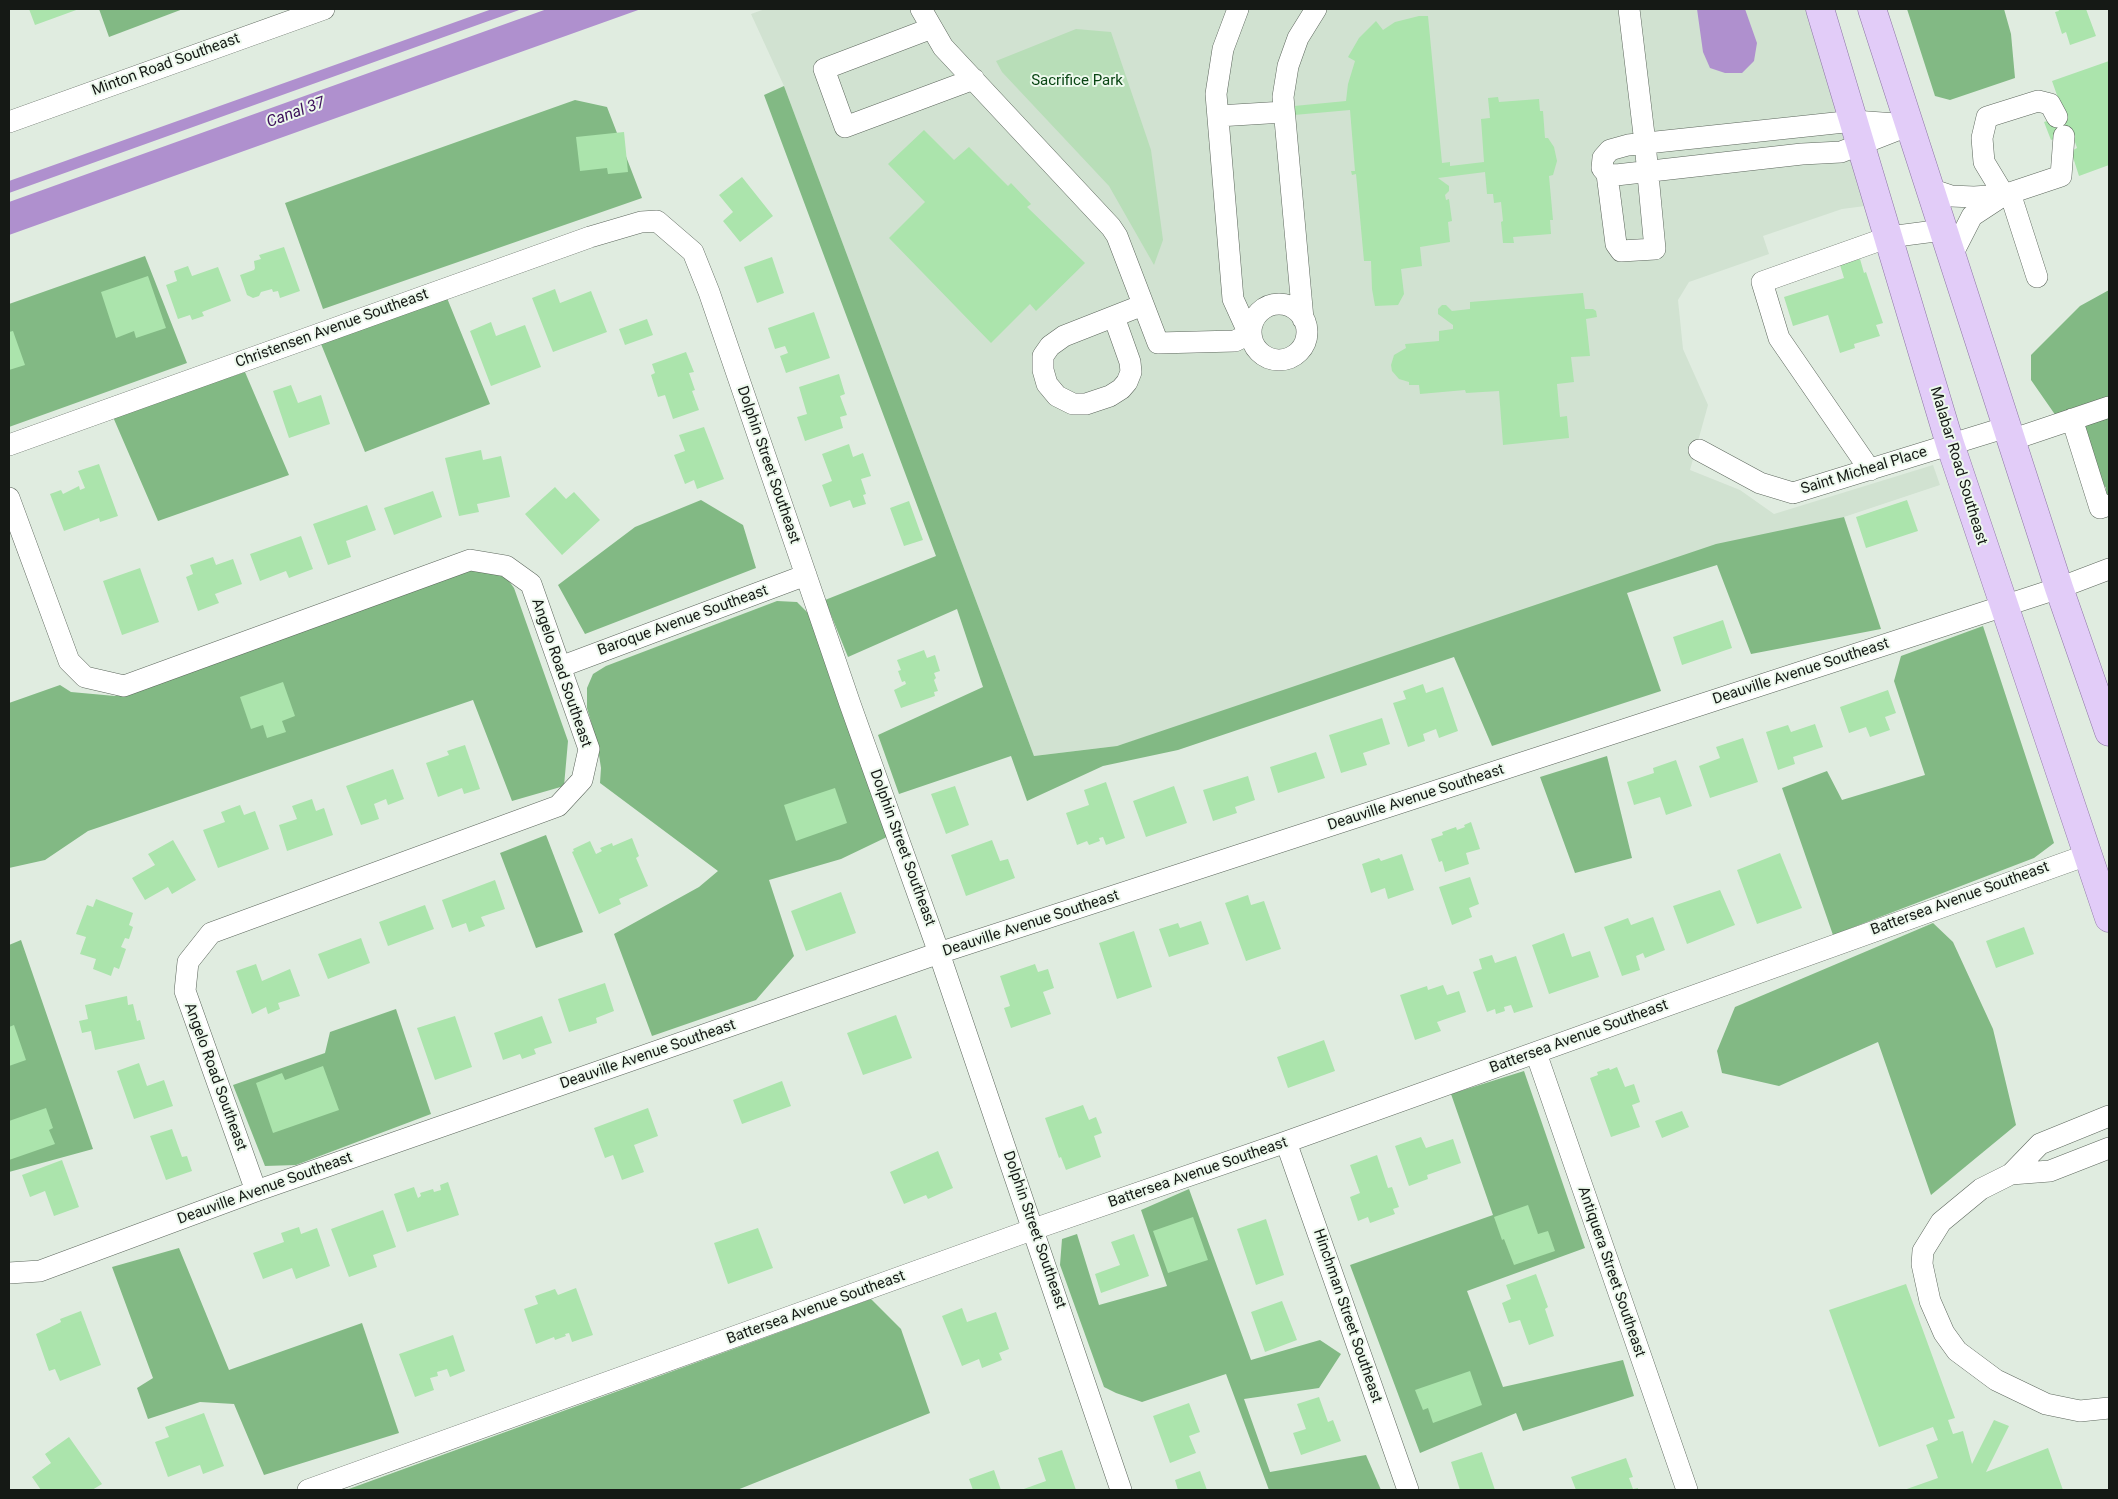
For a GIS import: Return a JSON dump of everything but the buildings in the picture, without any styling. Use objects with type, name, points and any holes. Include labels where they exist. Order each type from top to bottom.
[{"type":"main road","name":"Malabar Road Southeast","points":[[1820,9],[1950,444],[2109,918]]},
{"type":"main road","points":[[1872,9],[2059,588],[2109,732]]},
{"type":"street","name":"Minton Road Southeast","points":[[9,122],[324,9]]},
{"type":"street","points":[[921,9],[943,46],[1111,227],[1117,236],[1158,343],[1235,341],[1251,338]]},
{"type":"street","points":[[1238,9],[1223,49],[1216,94],[1233,299],[1260,353],[1272,360],[1285,360],[1296,354],[1303,347],[1306,328],[1303,319],[1283,97],[1288,66],[1298,38],[1316,9]]},
{"type":"street","points":[[1629,9],[1645,144],[1648,171],[1654,249],[1621,251],[1616,244],[1607,174],[1602,168],[1604,158],[1610,150],[1628,145],[1645,144],[1858,133],[1910,125]]},
{"type":"street","points":[[932,28],[824,69],[845,127],[974,79]]},
{"type":"street","points":[[1930,189],[1951,196],[1974,197],[2007,194],[2061,176],[2060,127],[2050,104],[2038,101],[1987,117],[1982,138],[1984,162],[2007,194],[2037,277]]},
{"type":"street","points":[[1218,116],[1284,112]]},
{"type":"street","points":[[1607,174],[1616,175],[1802,154],[1841,152],[1858,133]]},
{"type":"street","points":[[1952,255],[1972,216],[2007,194]]},
{"type":"street","name":"Christensen Avenue Southeast","points":[[9,445],[590,236],[641,222],[657,221]]},
{"type":"street","name":"Dolphin Street Southeast","points":[[657,221],[693,252],[709,292],[806,575],[940,953],[1121,1490]]},
{"type":"street","points":[[1870,470],[1779,338],[1762,282],[1889,236],[1944,230]]},
{"type":"street","points":[[1114,317],[1130,362],[1131,372],[1127,382],[1121,389],[1110,396],[1086,404],[1072,404],[1057,396],[1047,384],[1043,370],[1043,356],[1050,346],[1064,336],[1144,305]]},
{"type":"street","points":[[1251,338],[1251,329],[1256,316],[1261,310],[1270,306],[1289,306],[1303,319]]},
{"type":"street","name":"Saint Micheal Place","points":[[1699,450],[1760,483],[1793,493],[1950,444],[2072,419],[2109,406]]},
{"type":"street","points":[[2072,419],[2100,508],[2109,505]]},
{"type":"street","name":"Angelo Road Southeast","points":[[9,498],[69,661],[85,677],[124,686],[470,560],[506,566],[531,584],[590,749],[582,780],[558,806],[211,933],[188,962],[185,992],[256,1191]]},
{"type":"street","name":"Deauville Avenue Southeast","points":[[9,1272],[40,1271],[256,1191],[940,953],[2059,588],[2109,569]]},
{"type":"street","name":"Baroque Avenue Southeast","points":[[560,667],[806,575]]},
{"type":"street","name":"Battersea Avenue Southeast","points":[[308,1490],[1034,1229],[1286,1142],[2087,855]]},
{"type":"street","name":"Antiquera Street Southeast","points":[[1536,1053],[1686,1490]]},
{"type":"street","points":[[2109,1116],[2040,1144],[2012,1174],[1981,1189],[1942,1222],[1923,1251],[1922,1264],[1934,1309],[1944,1333],[1957,1351],[1996,1380],[2046,1404],[2080,1411],[2109,1408]]},
{"type":"street","name":"Hinchman Street Southeast","points":[[1286,1142],[1408,1490]]},
{"type":"street","points":[[2012,1174],[2050,1171],[2109,1148]]},
{"type":"shaded area","points":[[765,9],[1809,9],[1873,205],[1842,209],[1763,236],[1769,254],[1689,282],[1678,300],[1683,349],[1708,405],[1690,470],[1740,490],[1774,514],[1933,465],[1940,485],[1117,746],[1034,756],[784,86],[751,14]]},
{"type":"green space","points":[[99,9],[183,9],[109,37]]},
{"type":"green space","points":[[1907,9],[2004,9],[2011,34],[2015,78],[1950,100],[1935,96]]},
{"type":"green space","name":"Sacrifice Park","points":[[1076,29],[1111,32],[1151,150],[1163,240],[1154,265],[1109,186],[1002,72],[996,61]]},
{"type":"green space","points":[[784,86],[1034,756],[1117,746],[1716,544],[1844,517],[1881,629],[1751,654],[1717,565],[1627,593],[1661,691],[1492,746],[1454,657],[1178,750],[1103,766],[1027,801],[1011,756],[899,794],[878,735],[983,687],[957,609],[848,657],[825,600],[936,556],[764,95]]},
{"type":"green space","points":[[575,100],[607,107],[642,198],[323,309],[285,203]]},
{"type":"green space","points":[[145,256],[187,363],[9,427],[9,304]]},
{"type":"green space","points":[[2109,290],[2109,533],[2106,488],[2031,380],[2031,355],[2080,306]]},
{"type":"green space","points":[[447,298],[490,404],[365,452],[321,344]]},
{"type":"green space","points":[[245,372],[289,475],[158,521],[113,417]]},
{"type":"green space","points":[[701,500],[743,525],[756,568],[585,634],[558,585],[635,527]]},
{"type":"green space","points":[[483,569],[506,577],[514,588],[568,741],[564,786],[512,801],[473,700],[88,831],[45,860],[9,868],[9,703],[60,685],[71,692],[115,696],[459,572]]},
{"type":"green space","points":[[777,601],[797,602],[809,614],[889,836],[841,859],[769,880],[794,956],[756,1000],[652,1036],[614,934],[699,887],[718,871],[600,783],[601,768],[597,742],[587,708],[587,688],[593,674],[606,666]]},
{"type":"green space","points":[[1983,626],[2054,843],[2034,858],[1833,935],[1782,788],[1827,771],[1842,800],[1925,775],[1894,681],[1901,656]]},
{"type":"green space","points":[[1607,756],[1632,858],[1575,873],[1540,777]]},
{"type":"green space","points":[[546,835],[583,932],[536,948],[500,853]]},
{"type":"green space","points":[[1933,923],[1953,942],[1993,1029],[2016,1125],[1931,1195],[1878,1042],[1779,1086],[1722,1073],[1717,1051],[1735,1007]]},
{"type":"green space","points":[[21,940],[93,1149],[9,1172],[9,945]]},
{"type":"green space","points":[[396,1009],[431,1114],[296,1165],[265,1166],[233,1085],[325,1053],[330,1032]]},
{"type":"green space","points":[[1524,1071],[1585,1248],[1467,1291],[1503,1387],[1623,1360],[1634,1396],[1523,1431],[1516,1413],[1420,1453],[1350,1265],[1493,1215],[1451,1094]]},
{"type":"green space","points":[[1189,1189],[1251,1360],[1320,1340],[1341,1354],[1319,1388],[1244,1399],[1270,1472],[1366,1455],[1381,1490],[1269,1490],[1226,1374],[1142,1402],[1104,1387],[1060,1265],[1062,1239],[1077,1234],[1099,1305],[1167,1286],[1141,1210]]},
{"type":"green space","points":[[179,1248],[229,1370],[362,1323],[399,1433],[264,1475],[234,1404],[200,1402],[148,1419],[137,1388],[153,1378],[112,1267]]},
{"type":"green space","points":[[871,1299],[901,1329],[930,1413],[737,1490],[346,1490]]},
{"type":"water","points":[[492,9],[522,9],[9,193],[9,181]]},
{"type":"water","name":"Canal 37","points":[[547,9],[641,9],[9,235],[9,202]]},
{"type":"water","points":[[1697,9],[1745,9],[1757,43],[1754,61],[1742,73],[1725,73],[1710,68],[1703,52]]}]
